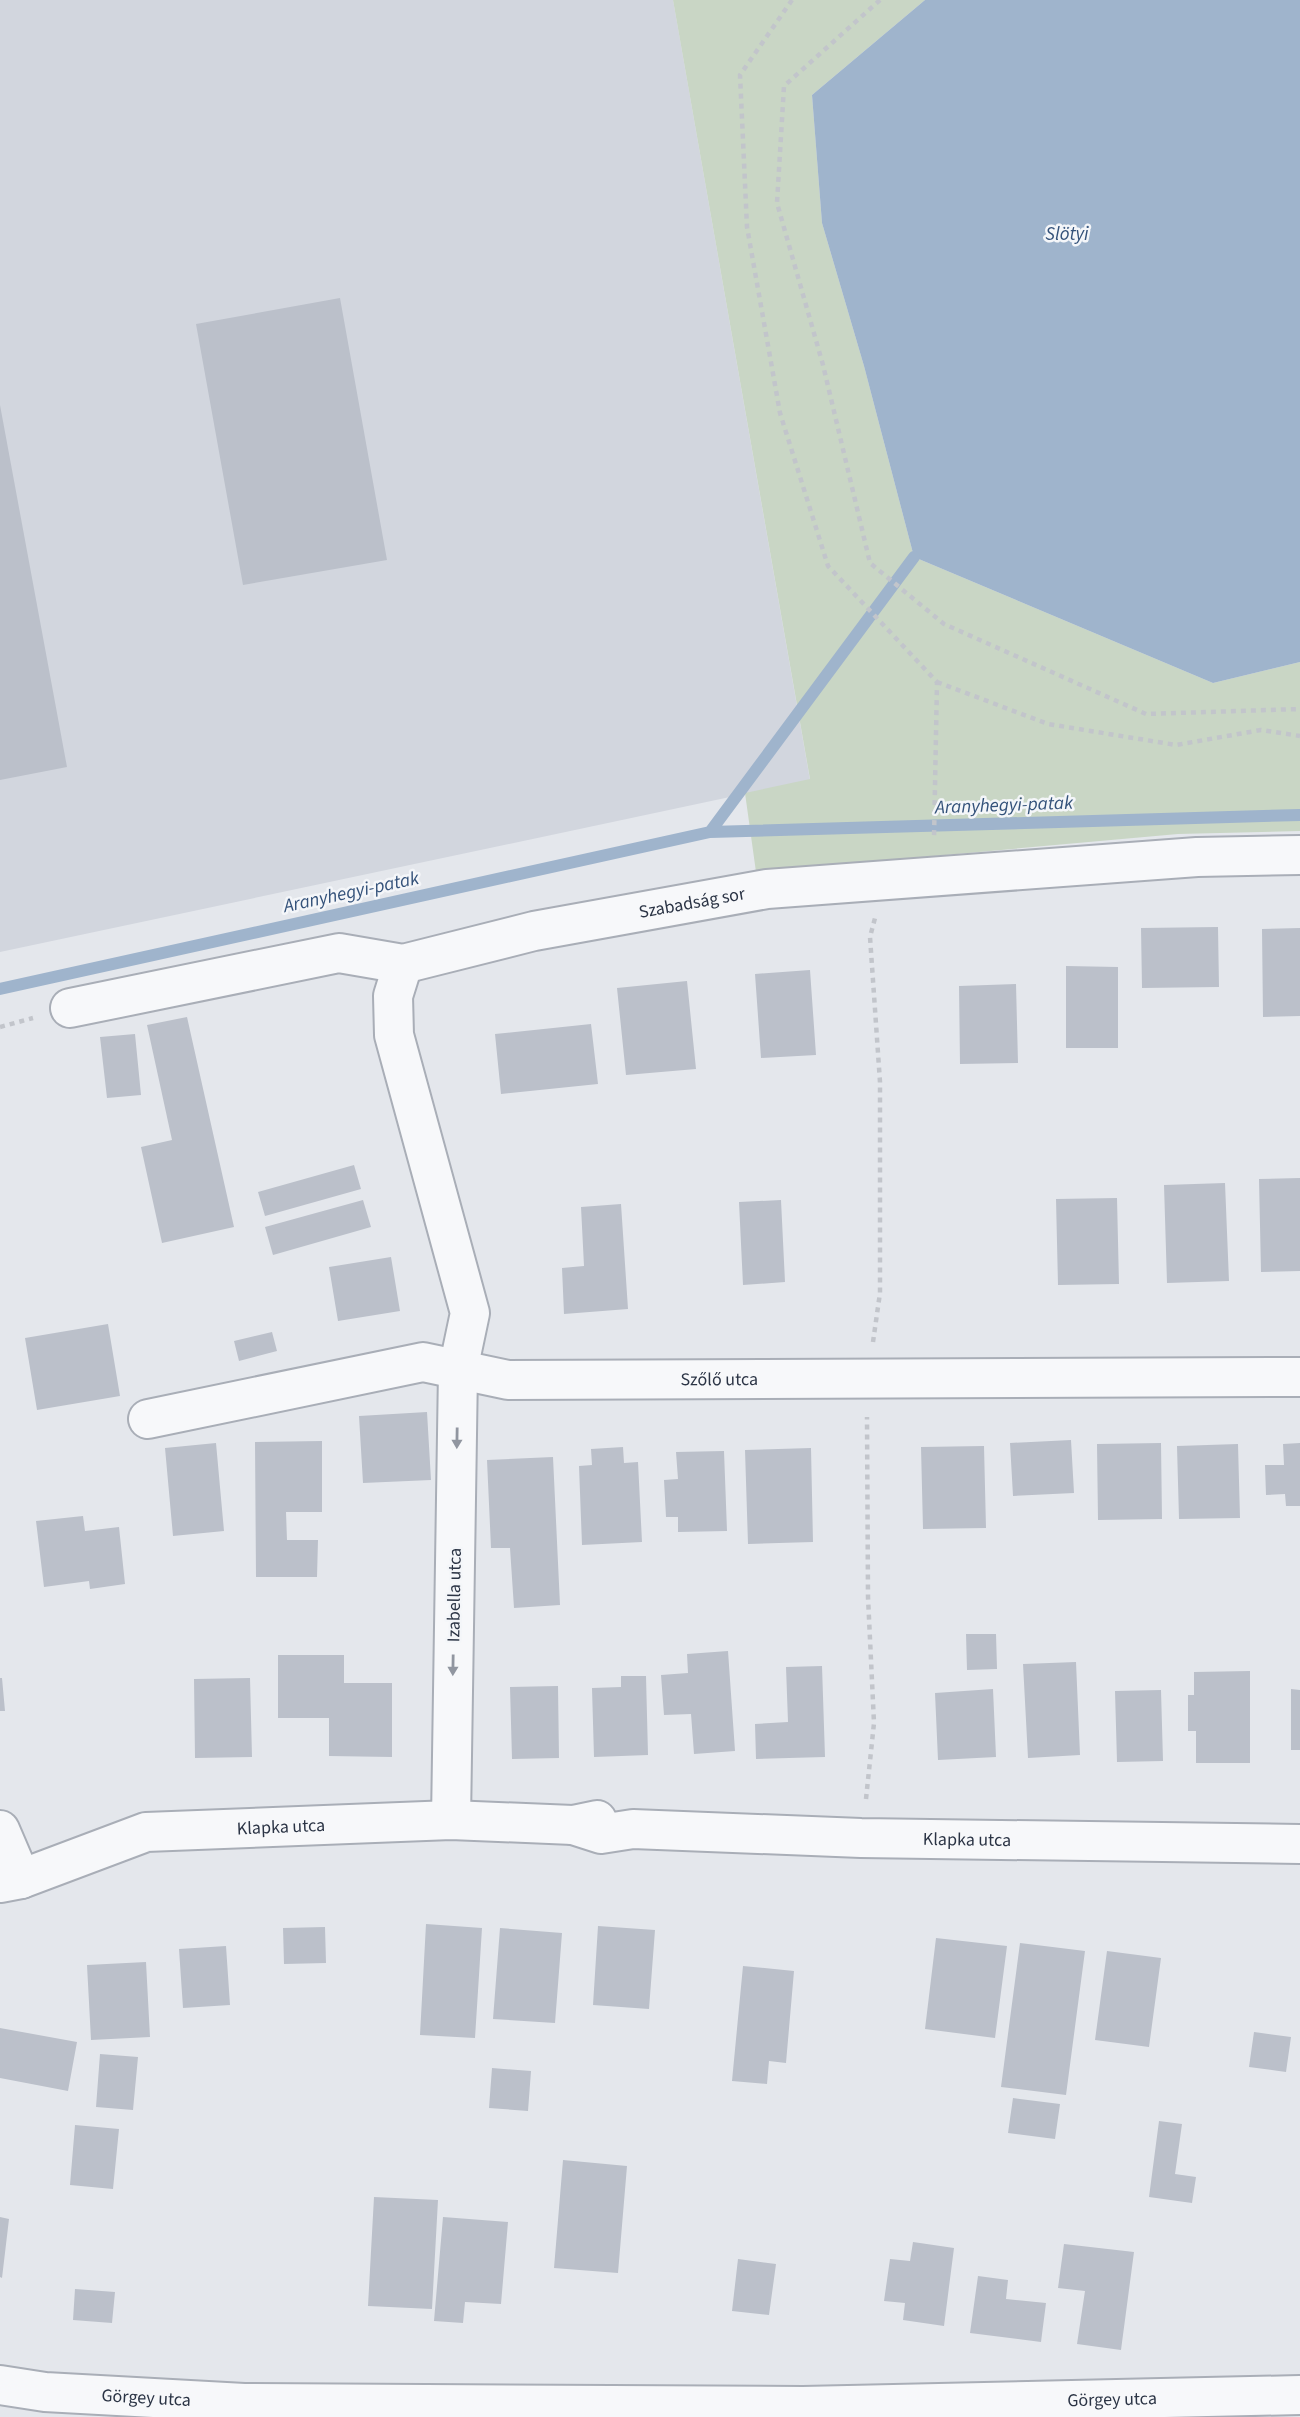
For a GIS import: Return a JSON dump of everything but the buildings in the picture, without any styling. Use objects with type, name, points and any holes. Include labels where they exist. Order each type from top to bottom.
[{"type":"street","name":"Szabadság sor","points":[[82,1005],[338,953],[403,964],[534,931],[767,889],[1197,857],[1300,855]]},
{"type":"street","name":"Izabella utca","points":[[403,964],[393,996],[394,1035],[470,1313],[458,1370],[451,1820]]},
{"type":"street","name":"Szőlő utca","points":[[148,1419],[423,1362],[508,1380],[1300,1377]]},
{"type":"street","name":"Klapka utca","points":[[10,1881],[146,1832],[451,1820],[573,1825],[601,1834],[633,1829],[861,1838],[1300,1844]]},
{"type":"street","points":[[0,1830],[10,1881]]},
{"type":"street","name":"Görgey utca","points":[[0,2385],[45,2392],[244,2403],[803,2406],[1300,2395]]},
{"type":"path","points":[[792,0],[740,75],[747,228],[780,414],[828,566],[937,682],[1048,724],[1176,745],[1261,730],[1300,736]]},
{"type":"path","points":[[880,0],[784,86],[777,203],[823,365],[870,563],[944,624],[1146,714],[1300,709]]},
{"type":"path","points":[[934,852],[937,682]]},
{"type":"shaded area","points":[[0,0],[673,0],[810,780],[0,952]]},
{"type":"green space","points":[[673,0],[925,0],[812,95],[822,223],[864,366],[914,557],[1213,683],[1300,662],[1300,831],[1178,834],[756,872],[745,793],[810,779]]},
{"type":"water","name":"Slötyi","points":[[925,0],[1300,0],[1300,662],[1213,683],[914,557],[864,366],[822,223],[812,95]]},
{"type":"waterway","name":"Aranyhegyi-patak","points":[[710,832],[914,557]]},
{"type":"waterway","name":"Aranyhegyi-patak","points":[[0,989],[710,832],[1300,815]]}]
